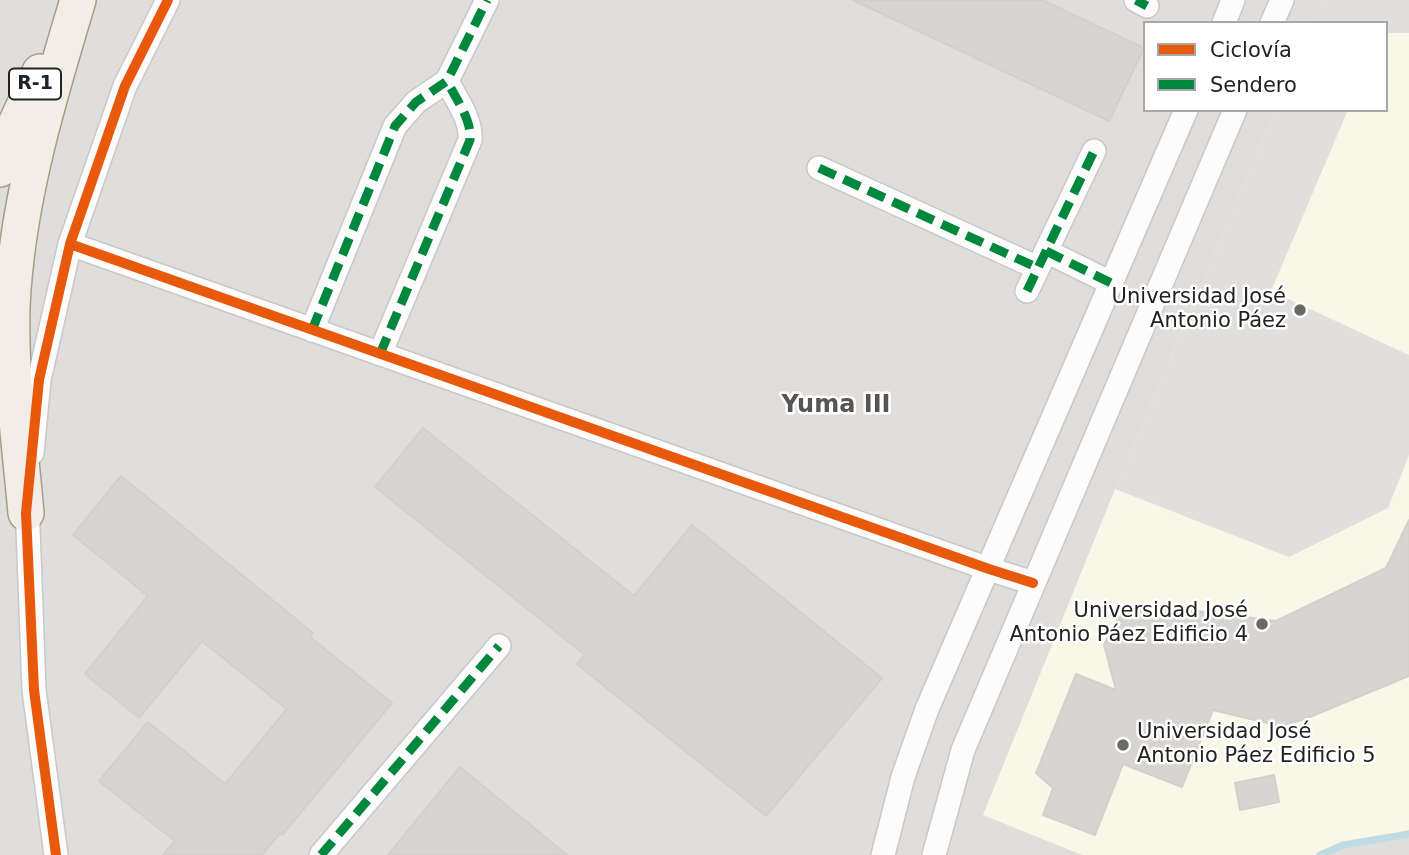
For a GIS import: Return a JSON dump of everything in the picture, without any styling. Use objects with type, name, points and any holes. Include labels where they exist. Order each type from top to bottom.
[{"type":"main road","name":"R-1","points":[[0,169],[5,147],[76,0]]},
{"type":"main road","points":[[26,513],[12,348],[17,244],[30,172],[76,0]]},
{"type":"street","points":[[56,855],[34,690],[26,513],[39,380],[70,244],[125,86],[168,0]]},
{"type":"street","points":[[312,330],[395,126],[416,102],[447,81],[487,0]]},
{"type":"street","points":[[1225,21],[1233,0]]},
{"type":"street","points":[[1273,21],[1282,0]]},
{"type":"street","points":[[380,354],[470,140],[468,122],[447,81]]},
{"type":"street","points":[[883,855],[903,777],[927,709],[1185,112]]},
{"type":"street","points":[[934,855],[963,750],[1227,113]]},
{"type":"street","points":[[1027,290],[1094,151]]},
{"type":"street","points":[[819,167],[1042,260],[1111,282]]},
{"type":"street","points":[[70,244],[1033,583]]},
{"type":"street","points":[[321,855],[499,646]]},
{"type":"shaded area","points":[[0,0],[1409,0],[1409,855],[0,855]]},
{"type":"shaded area","name":"Universidad José Antonio Páez","points":[[1321,0],[1409,0],[1409,830],[1343,845],[1320,855],[1082,855],[983,815],[1115,489],[1274,112],[1388,112],[1388,21],[1312,21]]},
{"type":"shaded area","points":[[1321,0],[1409,0],[1409,33],[1388,33],[1388,21],[1312,21]]},
{"type":"shaded area","points":[[1274,112],[1347,112],[1271,291],[1409,355],[1409,455],[1388,508],[1289,557],[1115,489]]},
{"type":"building","points":[[853,0],[1042,0],[1143,48],[1109,121]]},
{"type":"building","points":[[423,428],[634,596],[692,525],[882,678],[766,816],[577,664],[585,655],[375,487]]},
{"type":"building","points":[[121,476],[313,633],[310,637],[392,703],[282,835],[280,833],[262,855],[163,855],[175,841],[99,781],[148,722],[225,784],[287,709],[202,641],[139,718],[85,674],[148,596],[73,535]]},
{"type":"building","name":"Universidad José Antonio Páez Edificio 4","points":[[1409,520],[1409,676],[1305,719],[1280,726],[1213,710],[1182,787],[1123,764],[1095,835],[1043,815],[1053,788],[1036,773],[1076,674],[1116,690],[1104,645],[1124,611],[1149,605],[1276,621],[1386,568]]},
{"type":"building","points":[[460,767],[567,855],[388,855]]},
{"type":"building","points":[[1274,775],[1279,802],[1240,810],[1235,783]]},
{"type":"waterway","points":[[1320,855],[1343,845],[1409,834]]},
{"type":"marked path","points":[[312,330],[395,126],[416,102],[447,81],[487,0]]},
{"type":"marked path","points":[[1136,0],[1147,6]]},
{"type":"marked path","points":[[380,354],[470,140],[466,117],[447,81]]},
{"type":"marked path","points":[[1027,291],[1094,151]]},
{"type":"marked path","points":[[819,168],[1038,268]]},
{"type":"marked path","points":[[1046,251],[1111,283]]},
{"type":"marked path","points":[[321,855],[499,646]]},
{"type":"cycle path","points":[[56,855],[34,690],[26,513],[39,380],[70,244],[125,86],[168,0]]},
{"type":"cycle path","points":[[70,244],[1033,583]]},
{"type":"place","name":"Universidad José Antonio Páez","points":[[1300,310]]},
{"type":"place","name":"Universidad José Antonio Páez Edificio 4","points":[[1262,624]]},
{"type":"place","name":"Universidad José Antonio Páez Edificio 5","points":[[1123,745]]},
{"type":"district","name":"Yuma III","points":[[836,406]]}]
